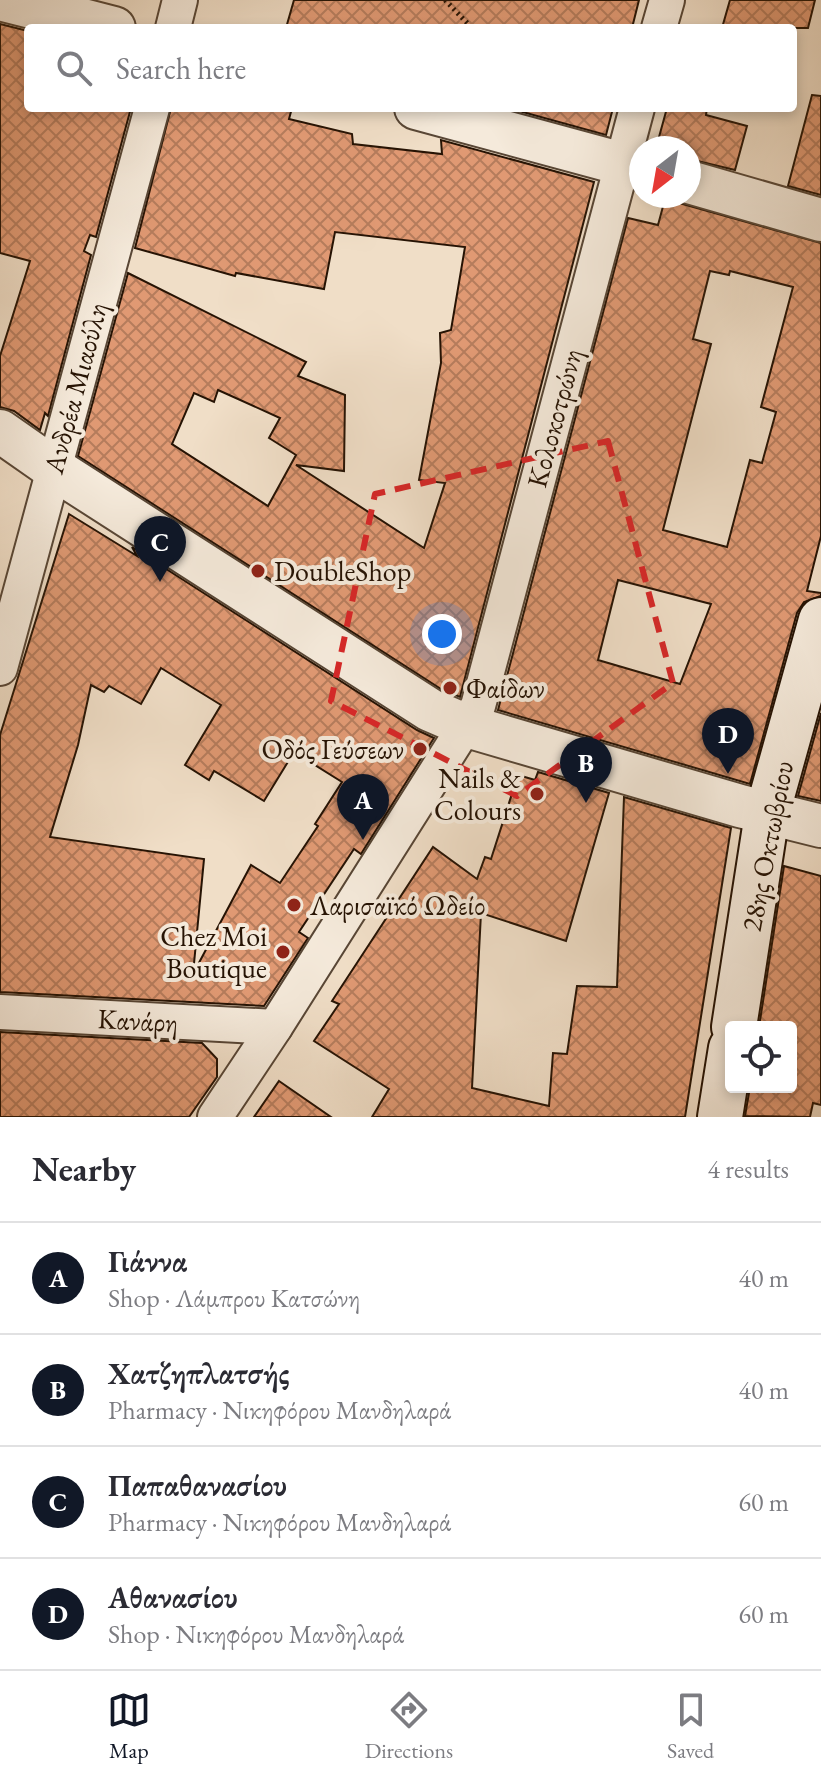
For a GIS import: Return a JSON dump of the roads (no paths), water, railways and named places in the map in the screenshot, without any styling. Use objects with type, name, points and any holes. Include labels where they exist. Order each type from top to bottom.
[{"type":"main road","name":"28ης Οκτωβρίου","points":[[735,1021],[767,814],[821,620]]},
{"type":"main road","points":[[720,1117],[725,1086]]},
{"type":"street","points":[[4,0],[98,24]]},
{"type":"street","points":[[174,24],[180,0]]},
{"type":"street","points":[[660,24],[667,0]]},
{"type":"street","name":"Ανδρέα Μιαούλη","points":[[0,668],[151,112]]},
{"type":"street","points":[[431,112],[629,165]]},
{"type":"street","name":"Κολοκοτρώνη","points":[[634,136],[637,112]]},
{"type":"street","name":"Κολοκοτρώνη","points":[[215,1117],[478,706],[629,173]]},
{"type":"street","points":[[701,185],[821,220]]},
{"type":"street","points":[[0,431],[430,710],[467,726],[767,814],[821,826]]},
{"type":"street","name":"Κανάρη","points":[[0,1012],[275,1027]]},
{"type":"place","name":"DoubleShop","points":[[258,571]]},
{"type":"place","name":"Παπαθανασίου","points":[[160,582]]},
{"type":"place","name":"Φαίδων","points":[[450,688]]},
{"type":"place","name":"Οδός Γεύσεων","points":[[420,749]]},
{"type":"place","name":"Αθανασίου","points":[[728,774]]},
{"type":"place","name":"Nails & Colours","points":[[537,794]]},
{"type":"place","name":"Χατζηπλατσής","points":[[586,803]]},
{"type":"place","name":"Γιάννα","points":[[363,840]]},
{"type":"place","name":"Λαρισαϊκό Ωδείο","points":[[294,905]]},
{"type":"place","name":"Chez Moi Boutique","points":[[283,952]]}]
